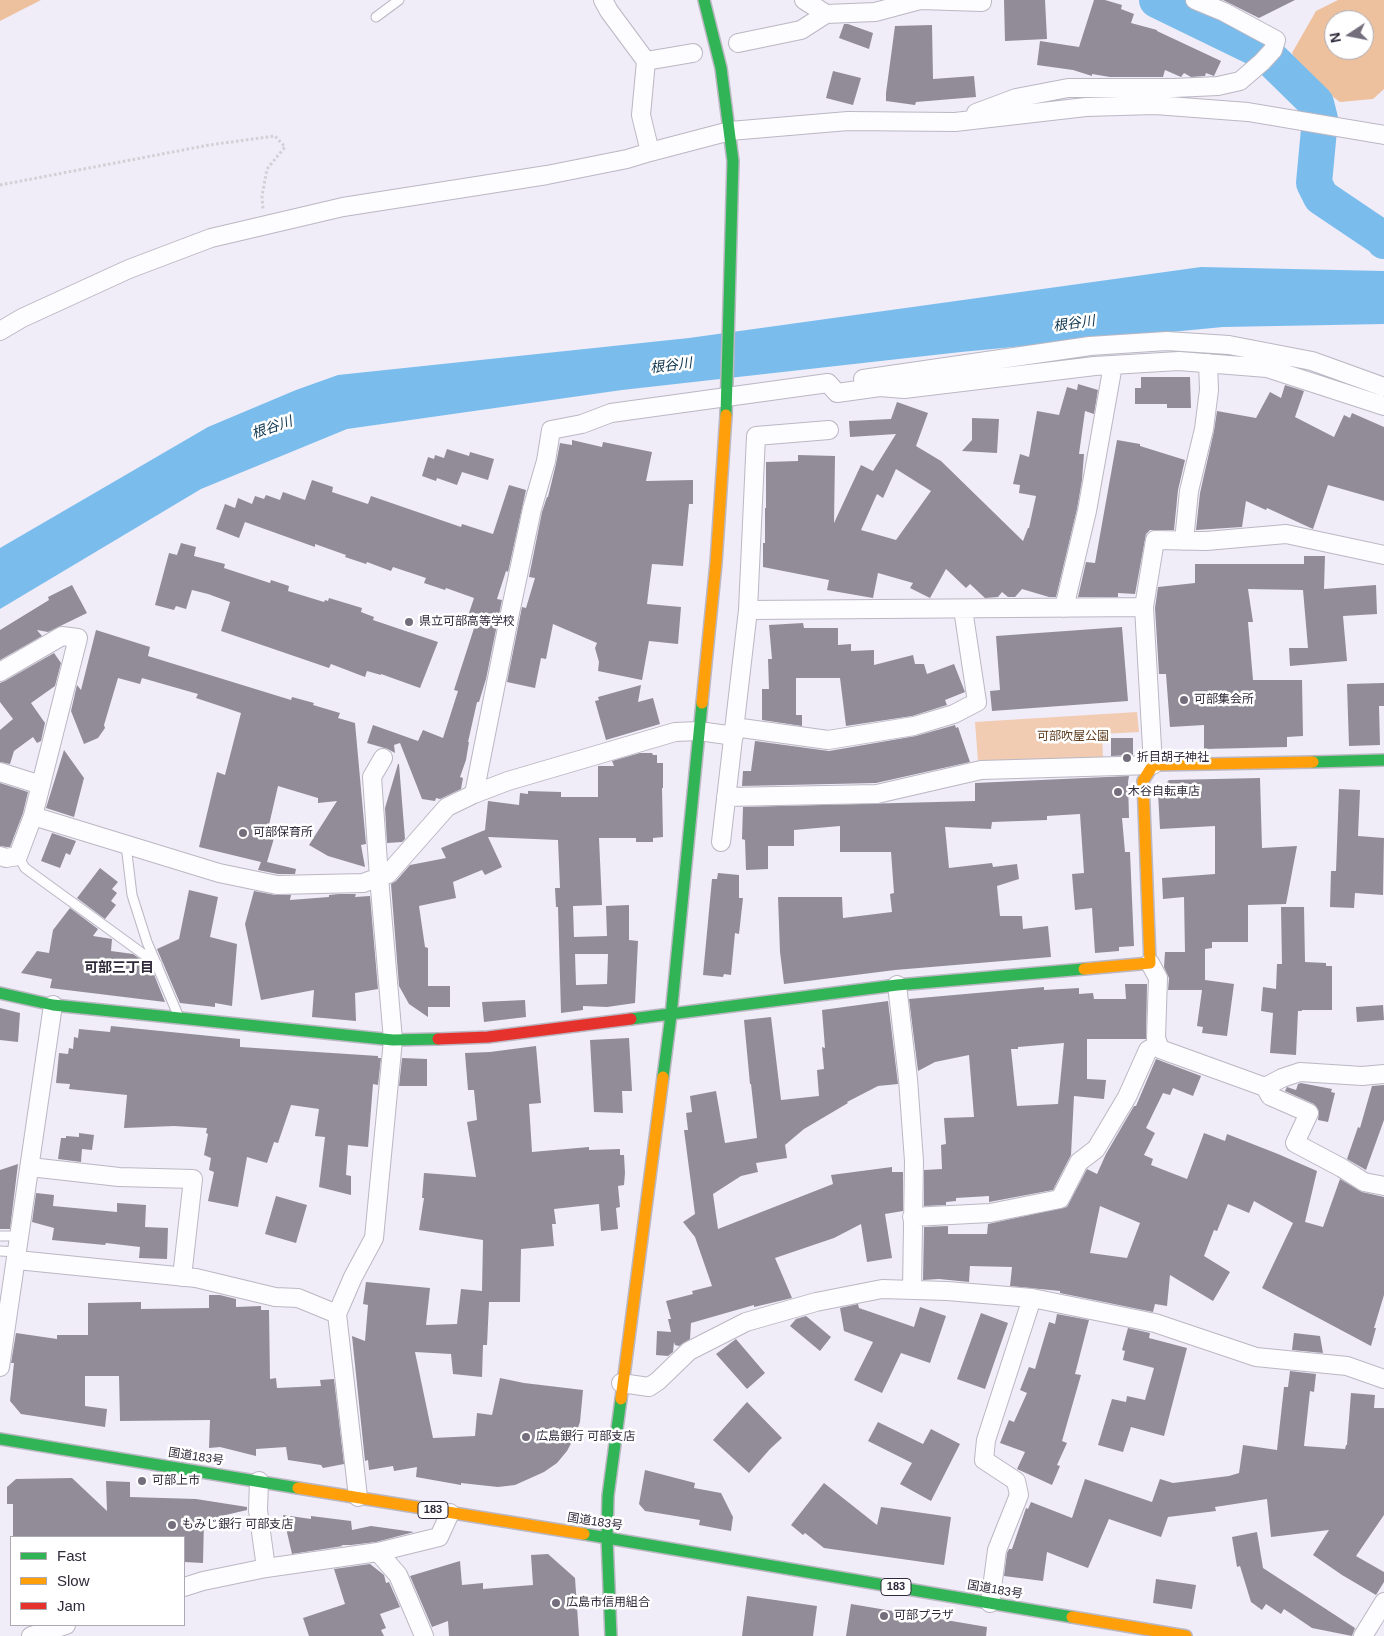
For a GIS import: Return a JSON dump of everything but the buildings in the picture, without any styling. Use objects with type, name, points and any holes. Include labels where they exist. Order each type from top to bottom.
[{"type":"main road","points":[[611,1636],[607,1538],[608,1496],[621,1383],[671,1015],[716,563],[727,390],[733,161],[720,68],[704,0]]},
{"type":"main road","points":[[0,993],[54,1005],[393,1040],[488,1037],[897,985],[1150,963],[1143,781],[1153,765],[1384,760]]},
{"type":"main road","name":"国道183号","points":[[0,1438],[1186,1636]]},
{"type":"street","points":[[603,0],[646,61],[641,115],[650,152]]},
{"type":"street","points":[[804,0],[826,14]]},
{"type":"street","points":[[738,43],[801,30],[826,14],[920,0],[982,2],[982,0]]},
{"type":"street","points":[[955,122],[1016,98],[1068,88],[1174,88],[1218,86],[1240,81],[1268,56],[1276,40],[1224,12],[1196,0]]},
{"type":"street","points":[[646,61],[693,53]]},
{"type":"street","points":[[0,331],[22,318],[129,269],[211,238],[343,207],[547,175],[627,160],[730,130],[848,121],[955,122],[1086,107],[1155,105],[1248,112],[1384,135]]},
{"type":"street","points":[[474,794],[532,509],[546,461],[551,430],[582,424],[611,413],[727,390],[828,383],[1090,346],[1167,341],[1229,345],[1312,361],[1384,387]]},
{"type":"street","points":[[828,383],[837,393],[880,387],[904,389],[1113,365],[1179,361],[1267,368],[1384,406]]},
{"type":"street","points":[[1184,541],[1189,491],[1204,429],[1209,390],[1208,363]]},
{"type":"street","points":[[1064,608],[1087,511],[1113,365]]},
{"type":"street","points":[[721,842],[748,610],[756,436],[829,430]]},
{"type":"street","points":[[726,797],[877,794],[981,770],[1153,765],[1144,607],[1154,540],[1206,541],[1286,534],[1384,555]]},
{"type":"street","points":[[748,610],[1144,607]]},
{"type":"street","points":[[33,816],[219,873],[277,885],[363,883],[388,874],[447,807],[508,781],[676,732],[734,731],[828,740],[914,726],[954,714],[977,702],[963,608]]},
{"type":"street","points":[[0,672],[62,636],[78,638],[33,816],[18,856],[6,858],[0,856]]},
{"type":"street","points":[[358,1497],[337,1314],[353,1277],[374,1238],[393,1040],[372,777],[383,758]]},
{"type":"street","points":[[0,772],[41,785]]},
{"type":"street","points":[[1150,963],[1158,978],[1157,1045],[1160,1049],[1265,1087],[1270,1096],[1309,1113],[1295,1143],[1364,1182],[1384,1186]]},
{"type":"street","points":[[897,985],[908,1079],[914,1161],[912,1290]]},
{"type":"street","points":[[0,1367],[54,1005]]},
{"type":"street","points":[[912,1217],[990,1213],[1060,1200],[1079,1162],[1096,1149],[1127,1097],[1148,1050],[1157,1045]]},
{"type":"street","points":[[1265,1087],[1282,1078],[1300,1072],[1362,1076],[1384,1074]]},
{"type":"street","points":[[30,1166],[119,1177],[193,1178],[182,1277]]},
{"type":"street","points":[[18,1249],[196,1278],[275,1297],[298,1298],[337,1314]]},
{"type":"street","points":[[621,1383],[649,1387],[658,1381],[689,1351],[746,1322],[816,1302],[882,1289],[947,1291],[1032,1298],[1154,1323],[1256,1357],[1347,1366],[1384,1379]]},
{"type":"street","points":[[990,1603],[998,1550],[1019,1494],[1016,1481],[984,1460],[986,1440],[1032,1298]]},
{"type":"street","points":[[259,1481],[258,1510],[266,1568]]},
{"type":"street","points":[[185,1587],[266,1568],[378,1552],[439,1537],[450,1513]]},
{"type":"street","points":[[378,1552],[398,1575],[424,1636]]},
{"type":"street","points":[[1363,1636],[1384,1602]]},
{"type":"street","points":[[31,1636],[63,1626]]},
{"type":"lane","points":[[376,17],[399,0]]},
{"type":"lane","points":[[126,845],[132,895],[147,942],[179,1018]]},
{"type":"lane","points":[[18,856],[25,868],[157,965]]},
{"type":"lane","points":[[0,1236],[18,1249]]},
{"type":"lane","points":[[0,1251],[18,1249]]},
{"type":"path","points":[[0,185],[210,145],[275,136],[284,147],[267,169],[262,196],[263,209]]},
{"type":"green space","name":"可部吹屋公園","points":[[1137,712],[1139,732],[1102,734],[1103,758],[978,761],[975,722]]},
{"type":"shaded area","points":[[0,0],[41,0],[0,21]]},
{"type":"shaded area","points":[[1338,0],[1384,0],[1384,89],[1373,99],[1340,102],[1303,75],[1292,53],[1316,11]]},
{"type":"water","name":"根谷川","points":[[1201,267],[1384,271],[1384,324],[1223,327],[961,352],[622,390],[347,429],[201,489],[0,609],[0,548],[208,427],[296,390],[338,375],[689,338]]},
{"type":"waterway","points":[[1157,0],[1264,52],[1316,103],[1320,119],[1314,183],[1321,197],[1384,241]]},
{"type":"traffic: fast","points":[[704,0],[721,68],[733,161],[726,415]]},
{"type":"traffic: fast","points":[[663,1077],[671,1015],[702,703]]},
{"type":"traffic: fast","points":[[1313,762],[1384,760]]},
{"type":"traffic: fast","points":[[631,1019],[897,985],[1084,969]]},
{"type":"traffic: fast","points":[[0,993],[53,1005],[393,1040],[438,1039]]},
{"type":"traffic: fast","points":[[611,1636],[607,1538],[608,1496],[621,1399]]},
{"type":"traffic: fast","points":[[0,1439],[298,1488]]},
{"type":"traffic: fast","points":[[584,1534],[1072,1617]]},
{"type":"traffic: slow","points":[[702,703],[716,563],[726,415]]},
{"type":"traffic: slow","points":[[1084,969],[1150,963],[1143,781],[1153,765],[1313,762]]},
{"type":"traffic: slow","points":[[621,1399],[663,1077]]},
{"type":"traffic: slow","points":[[298,1488],[584,1534]]},
{"type":"traffic: slow","points":[[1072,1617],[1186,1636]]},
{"type":"traffic: jam","points":[[438,1039],[488,1037],[631,1019]]},
{"type":"place","name":"県立可部高等学校","points":[[409,622]]},
{"type":"place","name":"可部集会所","points":[[1184,700]]},
{"type":"place","name":"折目胡子神社","points":[[1127,758]]},
{"type":"place","name":"木谷自転車店","points":[[1118,792]]},
{"type":"place","name":"可部保育所","points":[[243,833]]},
{"type":"place","name":"広島銀行 可部支店","points":[[526,1437]]},
{"type":"place","name":"可部上市","points":[[142,1481]]},
{"type":"place","name":"もみじ銀行 可部支店","points":[[172,1525]]},
{"type":"place","name":"広島市信用組合","points":[[556,1603]]},
{"type":"place","name":"可部プラザ","points":[[884,1616]]},
{"type":"district","name":"可部三丁目","points":[[119,968]]}]
